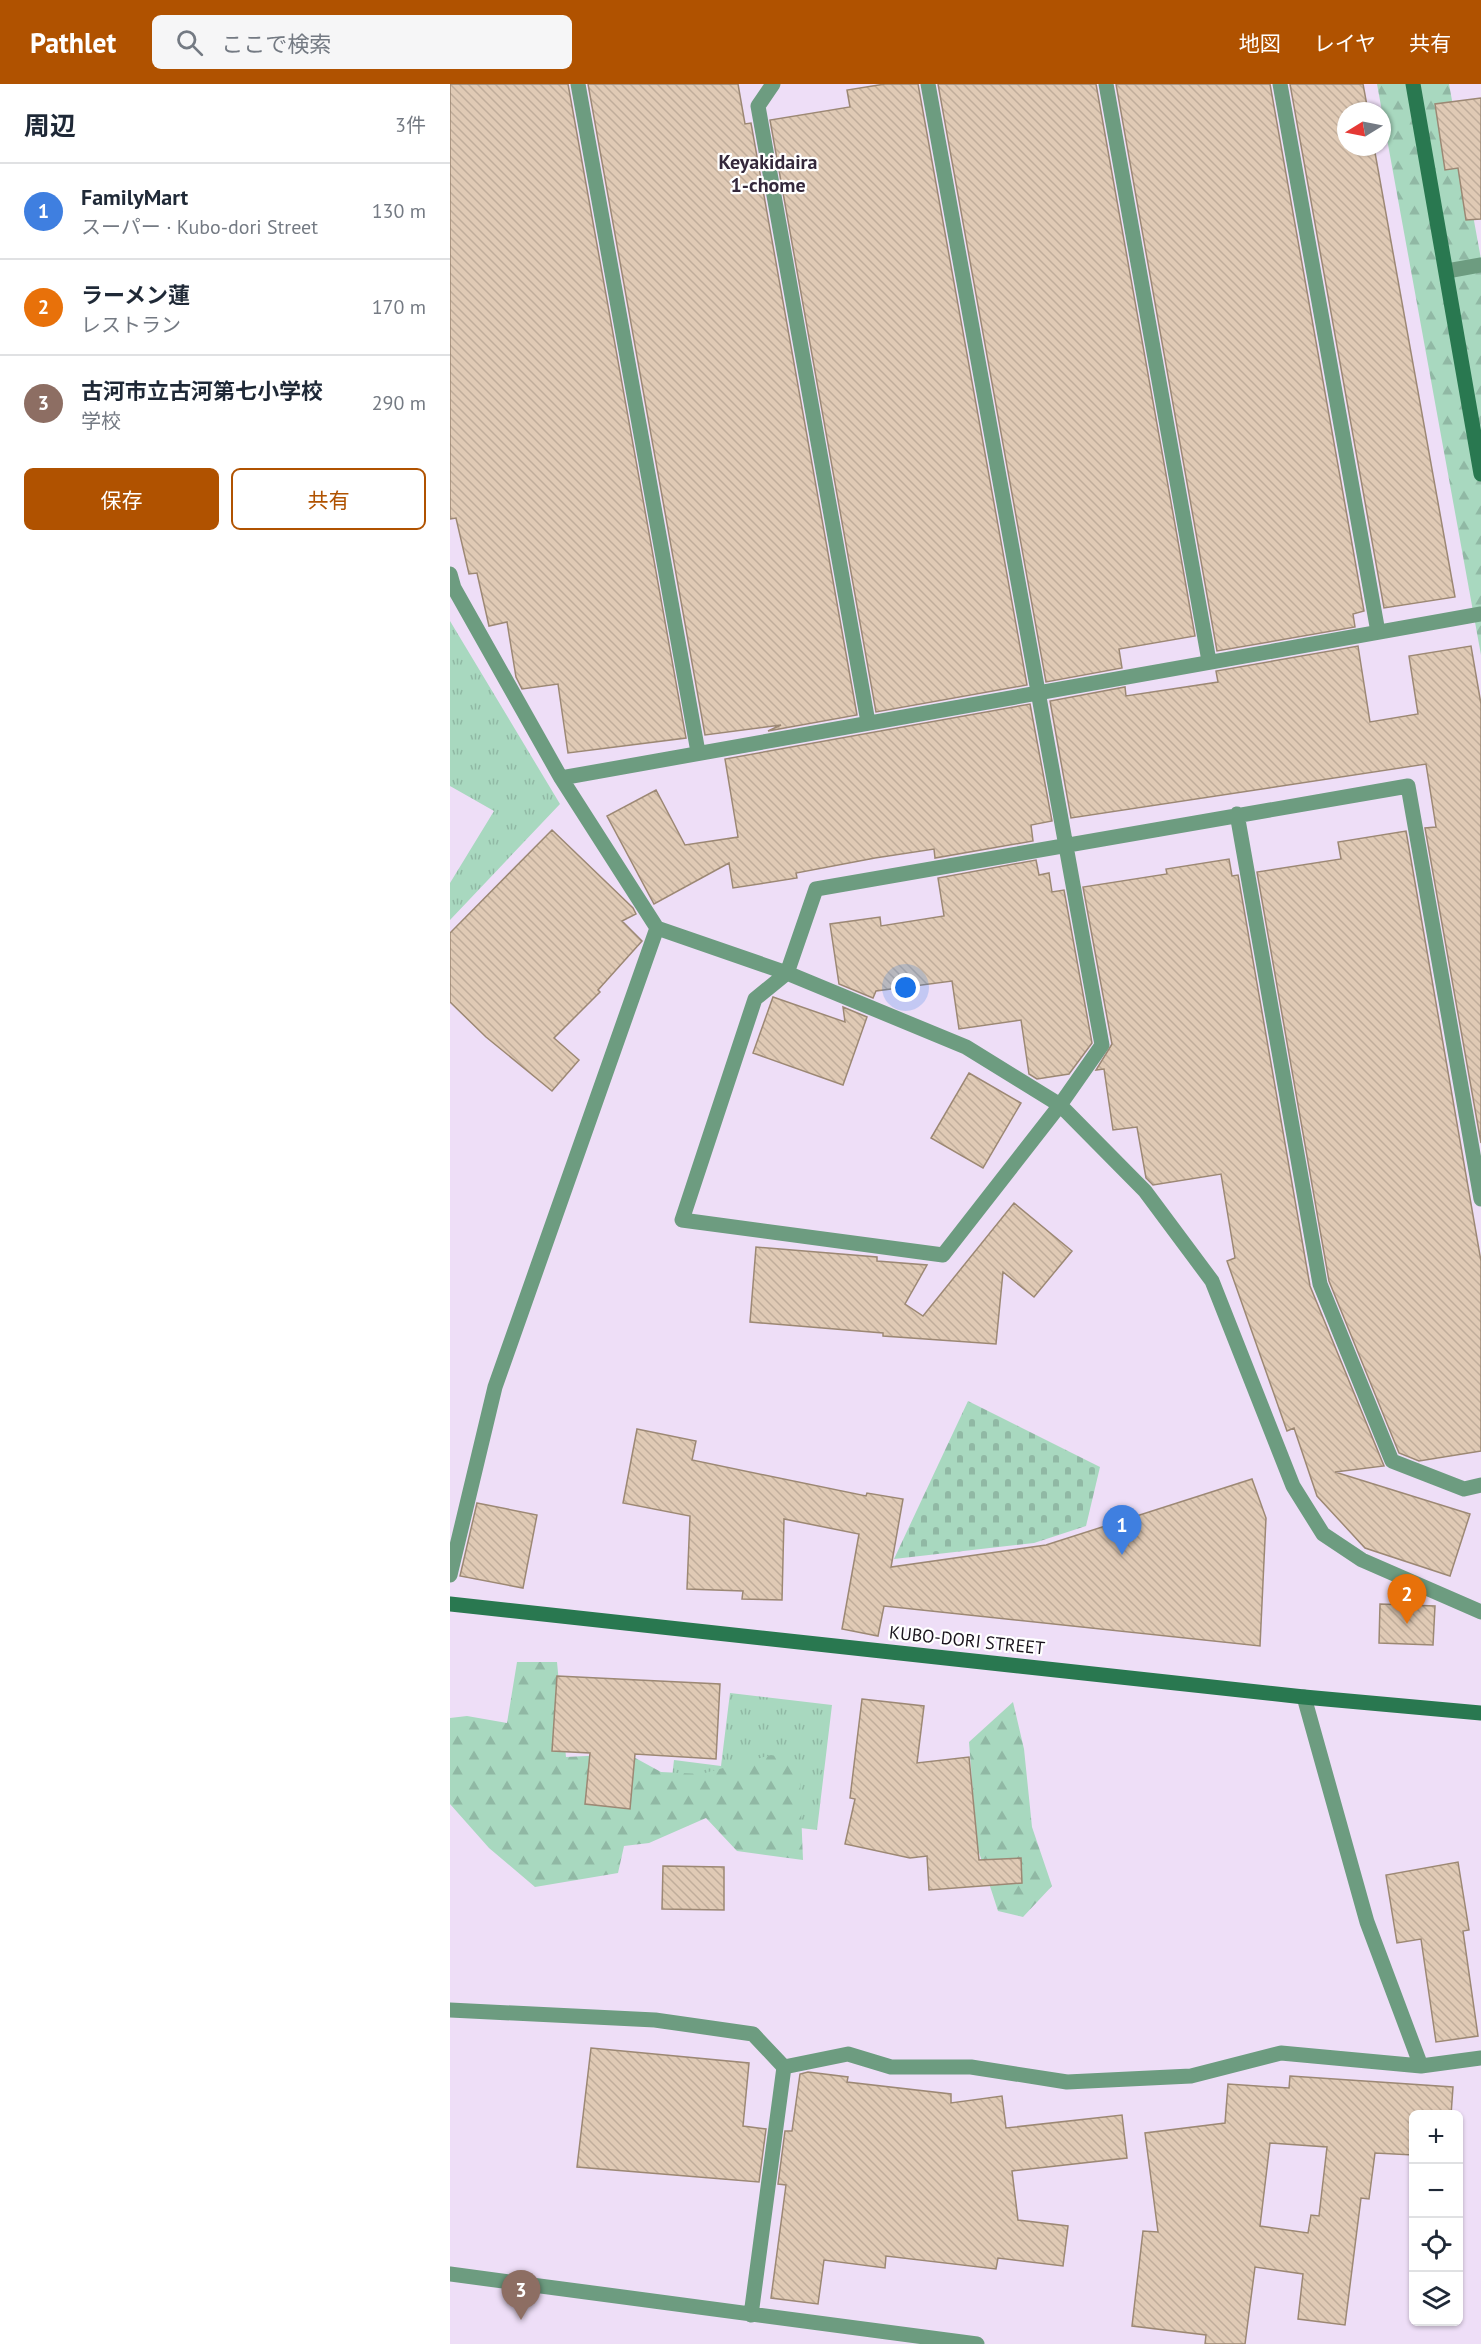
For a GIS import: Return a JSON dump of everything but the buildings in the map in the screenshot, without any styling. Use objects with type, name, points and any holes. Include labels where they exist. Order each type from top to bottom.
[{"type":"street","points":[[578,84],[698,752]]},
{"type":"street","points":[[773,84],[758,106],[868,722]]},
{"type":"street","points":[[928,84],[1036,693],[1066,846],[1102,1045],[1060,1105],[943,1255],[682,1220],[755,999],[788,973],[816,888],[1066,846],[1237,814],[1407,786],[1481,1199]]},
{"type":"street","points":[[1106,84],[1209,661]]},
{"type":"street","points":[[1280,84],[1378,632]]},
{"type":"street","points":[[1413,84],[1481,474]]},
{"type":"street","points":[[1447,271],[1481,266]]},
{"type":"street","points":[[450,574],[454,588],[561,778],[657,928],[788,973],[966,1047],[1060,1105],[1145,1191],[1212,1281],[1293,1486],[1323,1534],[1362,1560],[1481,1612]]},
{"type":"street","points":[[561,778],[1481,614]]},
{"type":"street","points":[[1237,814],[1320,1284],[1392,1461],[1464,1489],[1481,1485]]},
{"type":"street","points":[[450,1575],[495,1387],[657,928]]},
{"type":"street","name":"KUBO-DORI STREET","points":[[450,1604],[1481,1713]]},
{"type":"street","points":[[1304,1696],[1367,1922],[1421,2066]]},
{"type":"street","points":[[450,2010],[655,2020],[753,2034],[784,2067]]},
{"type":"street","points":[[784,2067],[848,2054],[891,2067],[971,2067],[1067,2082],[1191,2076],[1281,2053],[1421,2066],[1481,2058]]},
{"type":"street","points":[[751,2315],[784,2067]]},
{"type":"street","points":[[450,2274],[977,2344]]},
{"type":"green space","points":[[1377,84],[1449,84],[1481,259],[1481,655],[1390,156],[1391,102],[1380,102]]},
{"type":"green space","points":[[450,621],[560,804],[450,920],[450,883],[494,811],[450,786]]},
{"type":"green space","points":[[968,1401],[1100,1467],[1086,1526],[1034,1543],[894,1559]]},
{"type":"green space","points":[[517,1662],[557,1662],[566,1757],[628,1754],[661,1772],[701,1774],[771,1755],[799,1760],[803,1860],[737,1851],[706,1818],[649,1843],[624,1846],[618,1873],[535,1887],[489,1848],[450,1804],[450,1718],[467,1716],[507,1723]]},
{"type":"green space","points":[[730,1693],[832,1705],[817,1830],[668,1812],[674,1760],[721,1766]]},
{"type":"green space","points":[[1013,1702],[1024,1749],[1032,1827],[1052,1886],[1023,1917],[998,1911],[977,1846],[969,1742]]},
{"type":"place","name":"FamilyMart","points":[[1122,1555]]},
{"type":"place","name":"ラーメン蓮","points":[[1407,1624]]},
{"type":"place","name":"古河市立古河第七小学校","points":[[521,2320]]},
{"type":"district","name":"Keyakidaira 1-chome","points":[[768,174]]}]
